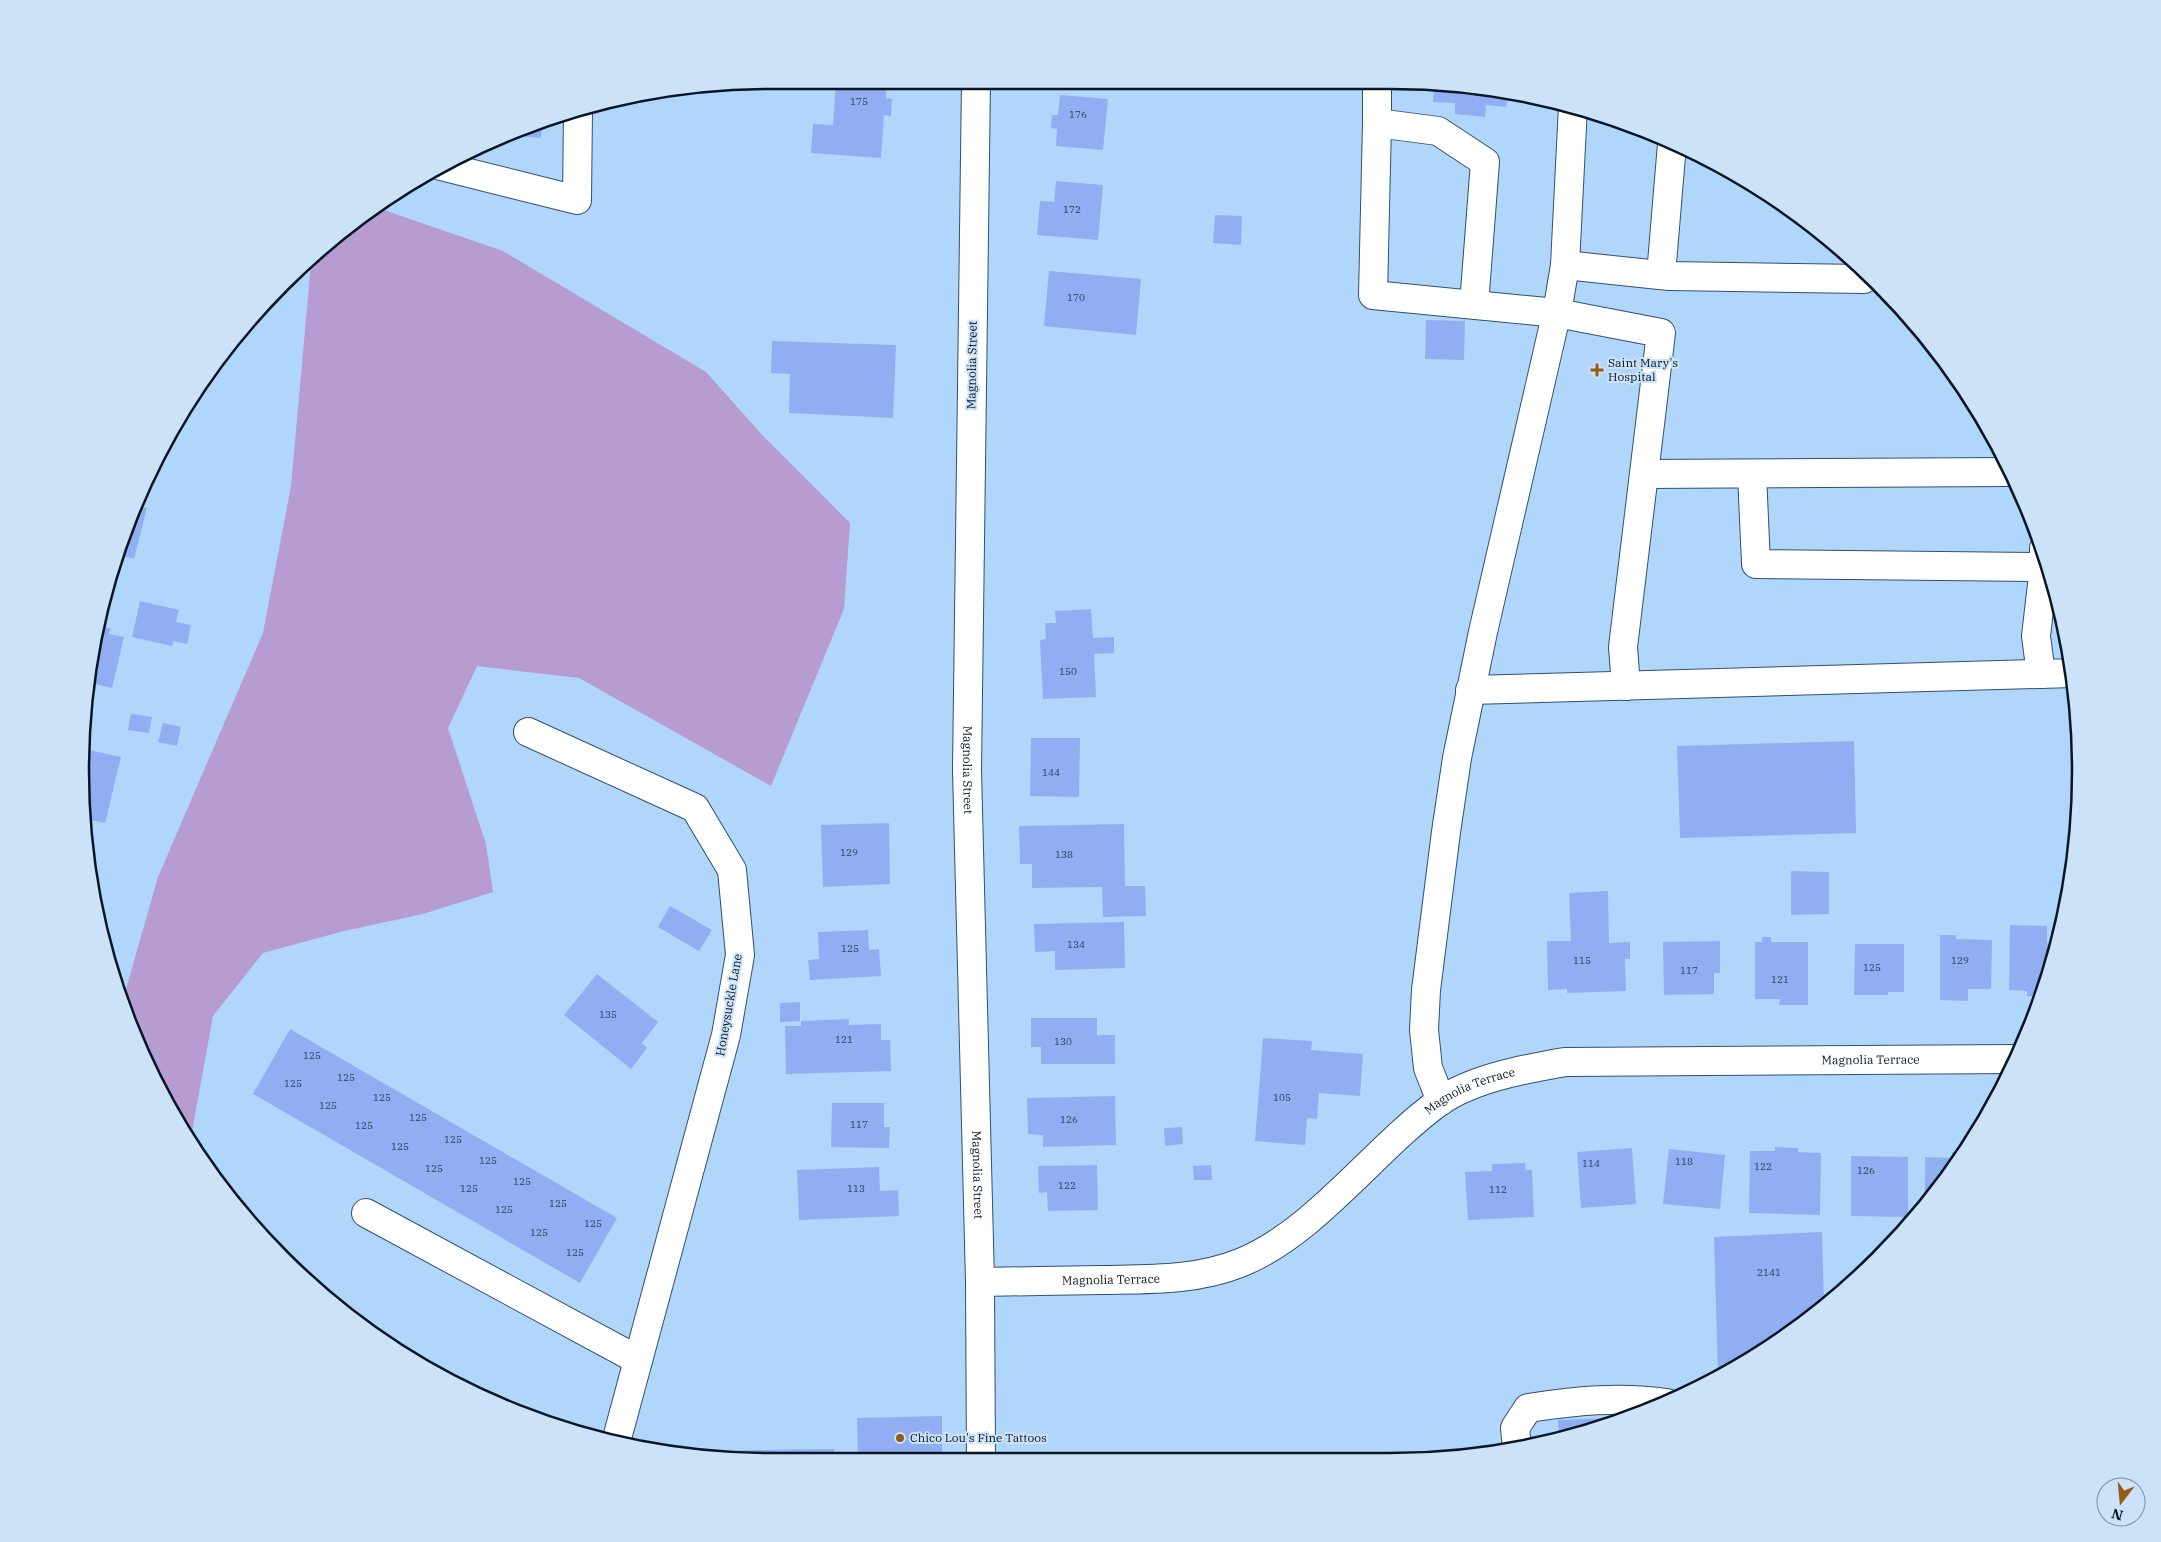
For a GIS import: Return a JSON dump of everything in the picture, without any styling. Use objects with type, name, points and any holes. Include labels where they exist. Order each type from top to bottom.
[{"type":"street","name":"Magnolia Street","points":[[976,89],[967,770],[980,1282],[981,1453]]},
{"type":"street","points":[[1377,89],[1373,295],[1556,313],[1661,333],[1623,647],[1626,686]]},
{"type":"street","points":[[1441,1101],[1428,1068],[1424,1030],[1426,990],[1446,832],[1470,690],[1556,313],[1565,265],[1573,114]]},
{"type":"street","points":[[451,169],[577,200],[578,117]]},
{"type":"street","points":[[1377,124],[1438,131],[1485,162],[1474,305]]},
{"type":"street","points":[[1661,275],[1671,150]]},
{"type":"street","points":[[1565,265],[1661,275],[1861,278]]},
{"type":"street","points":[[1644,474],[2003,472]]},
{"type":"street","points":[[1752,474],[1756,564],[2038,557]]},
{"type":"street","points":[[2041,674],[2036,636],[2042,573]]},
{"type":"street","points":[[1470,690],[2065,673]]},
{"type":"street","name":"Honeysuckle Lane","points":[[528,732],[695,808],[732,870],[740,956],[726,1035],[618,1435]]},
{"type":"street","name":"Magnolia Terrace","points":[[980,1282],[1171,1279],[1208,1273],[1241,1263],[1277,1243],[1309,1218],[1441,1101],[1470,1087],[1515,1071],[1565,1062],[2008,1059]]},
{"type":"street","points":[[366,1213],[638,1360]]},
{"type":"street","points":[[1517,1441],[1516,1428],[1528,1408],[1581,1400],[1652,1400]]},
{"type":"shaded area","points":[[384,210],[503,251],[706,372],[765,438],[850,523],[844,609],[771,786],[579,678],[477,666],[448,728],[486,844],[493,892],[423,914],[344,931],[263,953],[213,1016],[192,1131],[159,1073],[125,991],[158,877],[263,633],[291,486],[311,268],[356,230]]},
{"type":"building","points":[[835,89],[886,89],[886,98],[892,99],[891,116],[884,115],[881,158],[811,153],[813,124],[833,125]]},
{"type":"building","points":[[1434,90],[1507,99],[1506,107],[1486,105],[1485,117],[1455,114],[1455,103],[1433,102]]},
{"type":"building","points":[[1060,95],[1108,99],[1103,150],[1056,146],[1057,129],[1051,128],[1052,115],[1058,115]]},
{"type":"building","points":[[542,129],[541,138],[522,136]]},
{"type":"building","points":[[1056,181],[1103,185],[1098,240],[1037,235],[1040,201],[1054,202]]},
{"type":"building","points":[[1215,215],[1242,216],[1241,245],[1213,243]]},
{"type":"building","points":[[1049,271],[1141,279],[1136,335],[1044,326]]},
{"type":"building","points":[[1426,320],[1465,321],[1464,360],[1425,359]]},
{"type":"building","points":[[772,341],[896,345],[893,418],[789,413],[790,374],[771,373]]},
{"type":"building","points":[[142,507],[147,508],[134,559],[124,556]]},
{"type":"building","points":[[140,601],[179,610],[176,622],[191,625],[187,644],[174,641],[172,646],[132,637]]},
{"type":"building","points":[[1091,609],[1093,638],[1114,637],[1114,653],[1094,654],[1096,697],[1043,699],[1040,640],[1046,639],[1045,623],[1056,623],[1055,611]]},
{"type":"building","points":[[104,627],[111,629],[109,634],[124,637],[112,688],[95,684]]},
{"type":"building","points":[[131,714],[152,717],[149,733],[128,730]]},
{"type":"building","points":[[163,723],[181,727],[177,746],[158,742]]},
{"type":"building","points":[[1031,738],[1080,738],[1079,797],[1030,796]]},
{"type":"building","points":[[1854,741],[1856,833],[1680,838],[1677,746]]},
{"type":"building","points":[[89,750],[121,757],[105,823],[90,820]]},
{"type":"building","points":[[889,823],[890,884],[823,887],[821,825]]},
{"type":"building","points":[[1124,824],[1125,886],[1145,886],[1146,916],[1103,917],[1102,887],[1032,888],[1032,864],[1020,864],[1019,826]]},
{"type":"building","points":[[1791,871],[1829,872],[1829,914],[1791,915]]},
{"type":"building","points":[[1608,891],[1609,943],[1630,942],[1630,959],[1625,959],[1626,991],[1567,993],[1567,989],[1548,990],[1547,941],[1571,941],[1569,893]]},
{"type":"building","points":[[670,906],[712,930],[699,951],[658,927]]},
{"type":"building","points":[[1124,922],[1125,968],[1055,970],[1055,951],[1035,952],[1034,924]]},
{"type":"building","points":[[2010,925],[2047,926],[2047,943],[2050,943],[2034,997],[2027,996],[2027,991],[2009,990]]},
{"type":"building","points":[[868,930],[869,950],[879,949],[881,976],[810,980],[808,960],[819,959],[818,932]]},
{"type":"building","points":[[1940,935],[1956,935],[1956,939],[1992,940],[1991,989],[1968,989],[1968,1001],[1940,1000]]},
{"type":"building","points":[[1762,937],[1771,937],[1771,942],[1808,942],[1808,1005],[1779,1005],[1780,999],[1755,999],[1755,942],[1762,942]]},
{"type":"building","points":[[1720,941],[1720,973],[1714,973],[1714,994],[1664,995],[1663,942]]},
{"type":"building","points":[[1855,944],[1904,944],[1904,992],[1888,992],[1888,995],[1854,995]]},
{"type":"building","points":[[597,974],[658,1022],[642,1043],[647,1048],[631,1069],[564,1015]]},
{"type":"building","points":[[800,1002],[800,1021],[780,1022],[780,1003]]},
{"type":"building","points":[[1031,1018],[1097,1018],[1097,1035],[1115,1035],[1115,1064],[1041,1064],[1041,1047],[1031,1047]]},
{"type":"building","points":[[849,1019],[849,1025],[881,1024],[881,1040],[890,1040],[891,1071],[786,1074],[785,1026],[801,1026],[801,1021]]},
{"type":"building","points":[[290,1029],[617,1218],[580,1283],[253,1094]]},
{"type":"building","points":[[1263,1038],[1312,1041],[1311,1050],[1363,1054],[1360,1096],[1319,1093],[1317,1119],[1307,1118],[1305,1145],[1255,1141]]},
{"type":"building","points":[[1115,1096],[1116,1145],[1043,1147],[1043,1135],[1028,1134],[1027,1098]]},
{"type":"building","points":[[832,1103],[884,1103],[884,1127],[890,1127],[889,1148],[831,1147]]},
{"type":"building","points":[[1182,1127],[1183,1144],[1165,1146],[1164,1128]]},
{"type":"building","points":[[1775,1147],[1798,1148],[1798,1152],[1821,1153],[1820,1215],[1749,1213],[1750,1151],[1775,1151]]},
{"type":"building","points":[[1632,1148],[1636,1204],[1581,1208],[1577,1152]]},
{"type":"building","points":[[1669,1149],[1725,1155],[1720,1209],[1663,1204]]},
{"type":"building","points":[[1851,1156],[1908,1157],[1908,1215],[1906,1217],[1851,1216]]},
{"type":"building","points":[[1925,1157],[1951,1158],[1925,1194]]},
{"type":"building","points":[[1525,1163],[1526,1170],[1532,1170],[1534,1217],[1468,1220],[1465,1172],[1492,1171],[1492,1164]]},
{"type":"building","points":[[1097,1165],[1098,1210],[1048,1211],[1047,1192],[1039,1193],[1038,1166]]},
{"type":"building","points":[[1211,1165],[1212,1180],[1194,1180],[1193,1166]]},
{"type":"building","points":[[879,1167],[880,1191],[898,1190],[899,1216],[799,1220],[797,1170]]},
{"type":"building","points":[[1822,1232],[1824,1297],[1769,1338],[1718,1369],[1714,1237]]},
{"type":"building","name":"Chico Lou's Fine Tattoos","points":[[942,1416],[942,1453],[858,1453],[857,1418]]},
{"type":"building","points":[[1606,1418],[1559,1432],[1558,1420]]},
{"type":"building","points":[[834,1449],[834,1453],[771,1453],[714,1451]]},
{"type":"place","name":"Saint Mary's Hospital","points":[[1597,370]]},
{"type":"place","name":"Chico Lou's Fine Tattoos","points":[[900,1438]]}]
